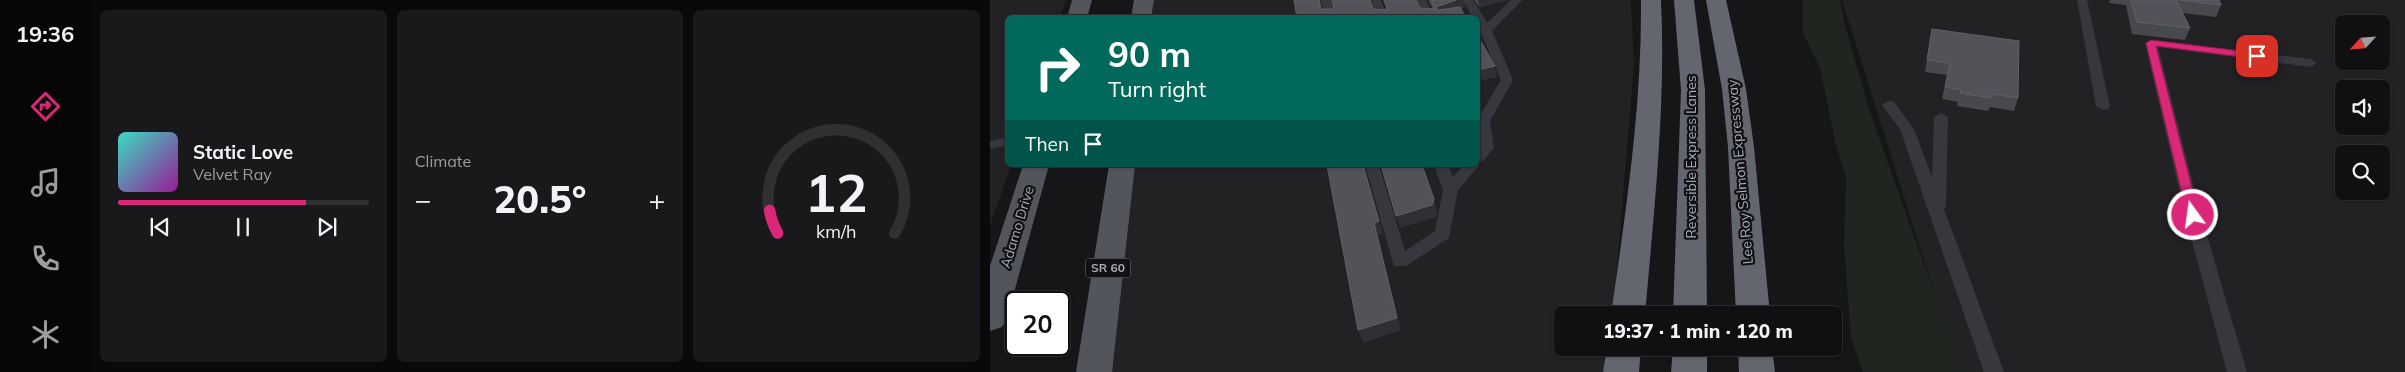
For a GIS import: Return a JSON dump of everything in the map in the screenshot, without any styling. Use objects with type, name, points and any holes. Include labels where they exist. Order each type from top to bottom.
[{"type":"highway","points":[[1639,0],[1652,51]]},
{"type":"highway","points":[[1629,306],[1649,114],[1652,51],[1651,0]]},
{"type":"highway","name":"Reversible Express Lanes","points":[[1684,0],[1692,90],[1690,306]]},
{"type":"highway","name":"Lee Roy Selmon Expressway","points":[[1716,0],[1726,44],[1741,147],[1752,306]]},
{"type":"highway","points":[[1726,44],[1736,0]]},
{"type":"highway","points":[[1622,372],[1623,356]]},
{"type":"highway","points":[[1689,372],[1690,356]]},
{"type":"highway","points":[[1755,356],[1756,372]]},
{"type":"main road","points":[[1078,15],[1082,0]]},
{"type":"main road","points":[[1142,15],[1144,0]]},
{"type":"main road","name":"Adamo Drive","points":[[990,318],[1035,167]]},
{"type":"main road","name":"SR 60","points":[[1094,372],[1122,167]]},
{"type":"lane","points":[[1326,0],[1330,15]]},
{"type":"lane","points":[[1376,0],[1382,15]]},
{"type":"lane","points":[[1421,0],[1428,15]]},
{"type":"lane","points":[[1468,0],[1470,12],[1473,15]]},
{"type":"lane","points":[[1486,31],[1517,0]]},
{"type":"lane","points":[[2082,0],[2103,106]]},
{"type":"lane","points":[[1480,24],[1486,31],[1507,80],[1480,116],[1487,148],[1480,156]]},
{"type":"lane","points":[[2237,372],[2193,215],[2151,43],[2311,63]]},
{"type":"lane","points":[[1889,106],[1907,129],[1994,372]]},
{"type":"lane","points":[[1938,215],[1941,117]]},
{"type":"lane","points":[[990,145],[1005,142]]},
{"type":"lane","points":[[1373,167],[1400,262],[1444,234],[1451,190],[1442,167]]},
{"type":"lane","points":[[1451,190],[1470,167]]},
{"type":"shaded area","points":[[990,0],[1066,0],[1061,15],[1005,15],[1005,167],[1010,167],[990,226]]},
{"type":"shaded area","points":[[1143,0],[1631,0],[1634,65],[1614,306],[1554,306],[1554,356],[1609,356],[1608,372],[1094,372],[1120,167],[1480,167],[1480,15],[1140,15]]},
{"type":"shaded area","points":[[1803,0],[1840,0],[1844,22],[1869,109],[1962,372],[1863,372],[1851,337],[1844,246],[1846,176],[1836,145],[1820,68],[1803,33]]},
{"type":"shaded area","points":[[1842,0],[2405,0],[2405,372],[1959,372]]},
{"type":"building","points":[[1294,0],[1319,0],[1320,9],[1334,9],[1332,0],[1370,0],[1373,9],[1385,10],[1387,7],[1384,0],[1416,0],[1420,8],[1434,9],[1431,0],[1456,0],[1436,7],[1438,10],[1460,7],[1464,15],[1296,15]]},
{"type":"building","points":[[2131,0],[2176,0],[2190,28],[2137,22]]},
{"type":"building","points":[[2179,0],[2219,0],[2221,5]]},
{"type":"building","points":[[1932,29],[2019,41],[2018,98],[1992,94],[1992,98],[1960,93],[1961,90],[1945,87],[1950,63],[1927,60]]},
{"type":"building","points":[[1480,40],[1495,66],[1480,70]]},
{"type":"building","points":[[1327,167],[1364,167],[1379,221],[1374,223],[1397,318],[1358,330]]},
{"type":"building","points":[[1382,167],[1423,167],[1434,199],[1432,205],[1396,216]]},
{"type":"route","points":[[2193,215],[2151,43],[2257,56]]}]
